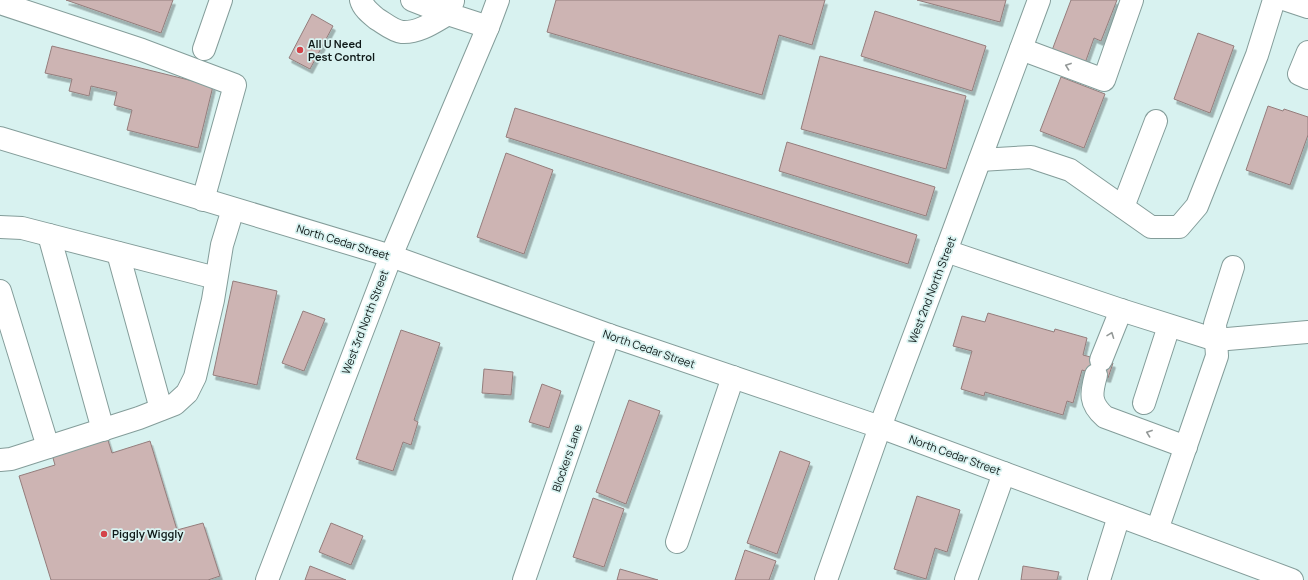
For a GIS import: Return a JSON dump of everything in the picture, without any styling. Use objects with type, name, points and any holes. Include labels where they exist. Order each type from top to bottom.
[{"type":"street","points":[[204,49],[221,0]]},
{"type":"street","points":[[361,0],[362,4],[371,14],[387,26],[402,32],[421,29],[451,7]]},
{"type":"street","points":[[412,0],[451,7],[488,27]]},
{"type":"street","name":"West 3rd North Street","points":[[267,580],[391,256],[498,0]]},
{"type":"street","name":"West 2nd North Street","points":[[826,580],[880,427],[1039,0]]},
{"type":"street","points":[[1021,48],[1104,80],[1132,0]]},
{"type":"street","points":[[980,160],[1031,157],[1038,159],[1070,170],[1151,226],[1179,227],[1197,206],[1257,55],[1274,0]]},
{"type":"street","points":[[1287,0],[1308,7]]},
{"type":"street","points":[[0,3],[142,50],[234,85],[203,200]]},
{"type":"street","points":[[1308,52],[1299,74],[1308,78]]},
{"type":"street","points":[[1123,207],[1156,121]]},
{"type":"street","name":"North Cedar Street","points":[[0,138],[391,256],[609,335],[880,427],[1292,580]]},
{"type":"street","points":[[0,460],[12,459],[139,418],[175,404],[188,393],[195,377],[213,300],[222,245],[233,209]]},
{"type":"street","points":[[0,226],[22,228],[216,278]]},
{"type":"street","points":[[49,235],[103,430]]},
{"type":"street","points":[[946,251],[1169,326],[1216,340],[1308,332]]},
{"type":"street","points":[[118,253],[161,409]]},
{"type":"street","points":[[1157,530],[1217,356],[1215,324],[1233,267]]},
{"type":"street","points":[[0,291],[48,447]]},
{"type":"street","points":[[1121,310],[1091,392],[1093,402],[1098,411],[1105,416],[1186,447]]},
{"type":"street","points":[[1144,403],[1169,326]]},
{"type":"street","name":"Blockers Lane","points":[[524,580],[609,335]]},
{"type":"street","points":[[677,542],[733,377]]},
{"type":"street","points":[[966,580],[1004,473]]},
{"type":"street","points":[[1099,580],[1119,516]]},
{"type":"building","points":[[66,0],[173,0],[161,33]]},
{"type":"building","points":[[556,0],[825,0],[812,45],[779,35],[762,95],[547,32]]},
{"type":"building","points":[[917,0],[1006,0],[1000,22]]},
{"type":"building","points":[[1071,0],[1117,0],[1101,41],[1094,38],[1084,66],[1051,53]]},
{"type":"building","points":[[875,11],[986,46],[972,91],[861,56]]},
{"type":"building","points":[[312,14],[333,26],[310,69],[289,58]]},
{"type":"building","points":[[1198,33],[1234,46],[1210,113],[1174,99]]},
{"type":"building","points":[[52,46],[213,86],[198,148],[127,130],[132,110],[114,105],[117,92],[91,86],[89,96],[69,91],[72,79],[45,73]]},
{"type":"building","points":[[820,56],[966,96],[946,169],[801,129]]},
{"type":"building","points":[[1061,77],[1105,94],[1084,148],[1040,131]]},
{"type":"building","points":[[1268,106],[1283,111],[1284,109],[1308,117],[1308,135],[1290,185],[1246,170]]},
{"type":"building","points":[[515,108],[917,235],[908,264],[506,137]]},
{"type":"building","points":[[787,142],[935,187],[926,216],[779,171]]},
{"type":"building","points":[[506,153],[553,170],[524,254],[477,237]]},
{"type":"building","points":[[233,281],[277,291],[257,385],[213,375]]},
{"type":"building","points":[[303,311],[325,319],[304,371],[282,363]]},
{"type":"building","points":[[988,313],[1054,332],[1055,329],[1087,338],[1083,355],[1113,363],[1108,378],[1082,370],[1073,403],[1067,401],[1063,415],[985,392],[984,396],[961,389],[972,351],[953,346],[962,316],[985,322]]},
{"type":"building","points":[[401,330],[440,343],[414,420],[418,422],[411,445],[403,442],[393,471],[356,459]]},
{"type":"building","points":[[484,369],[513,372],[511,395],[482,393]]},
{"type":"building","points":[[542,384],[561,391],[549,428],[529,422]]},
{"type":"building","points":[[629,400],[660,411],[626,504],[596,492]]},
{"type":"building","points":[[106,434],[112,453],[150,441],[177,530],[203,523],[220,576],[208,580],[51,580],[19,476],[55,465],[51,451]]},
{"type":"building","points":[[780,451],[810,462],[777,554],[747,543]]},
{"type":"building","points":[[917,496],[960,510],[947,552],[935,548],[926,579],[894,569]]},
{"type":"building","points":[[593,498],[624,509],[604,567],[573,557]]},
{"type":"building","points":[[331,523],[363,536],[351,565],[319,552]]},
{"type":"building","points":[[745,550],[776,561],[769,580],[735,580]]},
{"type":"building","points":[[310,566],[346,580],[305,580]]},
{"type":"building","points":[[1023,566],[1059,572],[1057,580],[1021,580]]},
{"type":"building","points":[[620,569],[658,580],[617,580]]},
{"type":"place","name":"All U Need Pest Control","points":[[300,50]]},
{"type":"place","name":"Piggly Wiggly","points":[[104,534]]}]
